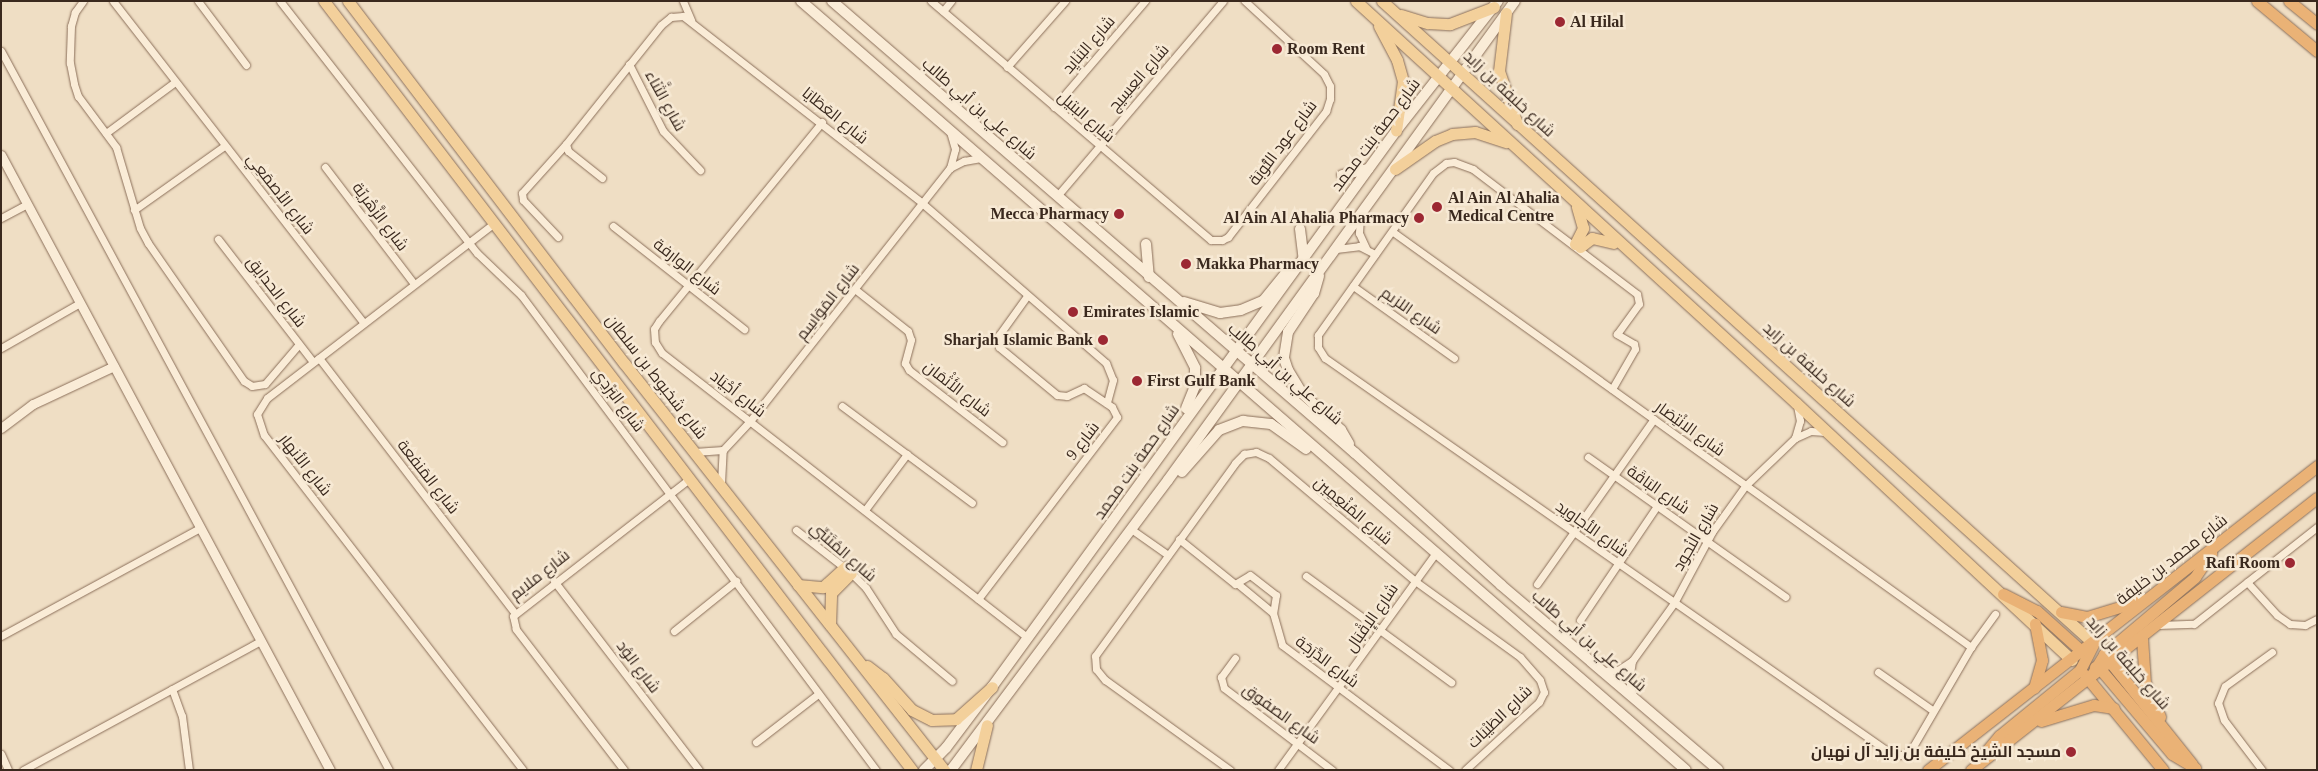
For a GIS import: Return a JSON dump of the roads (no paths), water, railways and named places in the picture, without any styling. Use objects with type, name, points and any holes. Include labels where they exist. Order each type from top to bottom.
[{"type":"highway","points":[[2257,1],[2317,51]]},
{"type":"highway","points":[[2289,1],[2317,24]]},
{"type":"highway","name":"شارع محمد بن خليفة","points":[[1973,768],[2089,679],[2093,643],[2317,466]]},
{"type":"highway","name":"شارع محمد بن خليفة","points":[[1929,770],[2032,692],[2142,638],[2317,498]]},
{"type":"highway","points":[[1973,768],[1980,756],[1999,736],[2195,577],[2212,549]]},
{"type":"highway","points":[[2003,594],[2037,611],[2092,662],[2172,754],[2196,769]]},
{"type":"highway","points":[[2060,612],[2087,618],[2152,597]]},
{"type":"highway","points":[[2032,692],[2042,660],[2035,624]]},
{"type":"highway","points":[[2142,638],[2145,683],[2169,735]]},
{"type":"highway","name":"شارع خليفة بن زايد","points":[[2092,662],[2169,735],[2196,769]]},
{"type":"highway","points":[[2089,679],[2163,770]]},
{"type":"highway","points":[[2032,724],[2094,705],[2114,708]]},
{"type":"main road","points":[[324,1],[912,770]]},
{"type":"main road","name":"شارع شخبوط بن سلطان","points":[[348,1],[694,452],[944,770]]},
{"type":"main road","points":[[801,1],[1435,554],[1686,770]]},
{"type":"main road","name":"شارع علي بن أبي طالب","points":[[832,1],[1149,277],[1355,453],[1633,699],[1718,770]]},
{"type":"main road","name":"شارع خليفة بن زايد","points":[[1356,1],[1623,248],[1828,432],[2035,624],[2092,662]]},
{"type":"main road","name":"شارع خليفة بن زايد","points":[[1382,1],[2093,643]]},
{"type":"main road","name":"شارع حصة بنت محمد","points":[[951,770],[988,725],[1516,1]]},
{"type":"main road","points":[[1395,12],[1438,25],[1460,22],[1496,4]]},
{"type":"main road","name":"شارع حصة بنت محمد","points":[[924,770],[935,759],[992,687],[1222,367],[1304,260],[1396,131],[1496,4]]},
{"type":"main road","points":[[1506,13],[1499,71],[1518,125]]},
{"type":"main road","points":[[1374,16],[1397,60],[1403,81],[1396,131]]},
{"type":"main road","points":[[1395,169],[1434,141],[1463,132],[1485,134],[1513,146]]},
{"type":"main road","points":[[1342,175],[1368,169]]},
{"type":"main road","points":[[1576,204],[1583,228],[1577,246]]},
{"type":"main road","points":[[1175,298],[1205,310],[1241,310],[1264,300],[1286,273],[1304,260],[1300,229]]},
{"type":"main road","points":[[1577,246],[1588,239],[1597,237],[1623,248]]},
{"type":"main road","points":[[1146,244],[1149,277]]},
{"type":"main road","points":[[1323,266],[1314,293],[1288,332],[1284,358],[1288,370],[1302,393],[1341,430],[1355,453]]},
{"type":"main road","points":[[1123,281],[1180,335],[1195,368],[1192,400],[1170,432],[1164,449]]},
{"type":"main road","points":[[1168,480],[1180,474],[1219,430],[1243,421],[1271,424],[1317,458],[1337,468]]},
{"type":"main road","points":[[798,585],[822,587],[848,570]]},
{"type":"main road","points":[[830,625],[831,593],[848,570]]},
{"type":"main road","points":[[859,662],[883,678],[912,710],[932,720],[956,719],[992,687]]},
{"type":"main road","points":[[976,770],[988,725]]},
{"type":"street","points":[[83,1],[75,12],[71,26],[70,54],[74,84],[81,101],[106,133],[122,160],[134,210],[148,243],[244,381],[252,386],[265,384],[298,344]]},
{"type":"street","name":"شارع الأصمَعِي","points":[[113,1],[224,146],[364,322]]},
{"type":"street","points":[[198,1],[246,65]]},
{"type":"street","name":"شارع البَرْدِي","points":[[280,1],[469,243],[521,295],[876,770]]},
{"type":"street","points":[[683,1],[691,20]]},
{"type":"street","name":"شارع البتيل","points":[[931,1],[1099,147],[1211,240],[1228,237]]},
{"type":"street","points":[[943,11],[951,1]]},
{"type":"street","points":[[1007,67],[1065,1]]},
{"type":"street","name":"شارع البَنَايِد","points":[[1054,107],[1145,1]]},
{"type":"street","name":"شارع العِسِيج","points":[[1057,196],[1223,1]]},
{"type":"street","name":"شارع عود التُّوبَة","points":[[1228,237],[1326,111],[1330,99],[1330,86],[1324,74],[1244,1]]},
{"type":"street","points":[[558,237],[523,200],[522,193],[566,144],[666,20],[678,16],[691,20]]},
{"type":"street","name":"شارع العَطَايَا","points":[[691,20],[922,203],[1110,369],[1113,385],[1107,403]]},
{"type":"street","points":[[1,51],[389,770]]},
{"type":"street","name":"شارع الثَّنَاء","points":[[630,64],[663,131],[700,170]]},
{"type":"street","points":[[106,133],[175,82]]},
{"type":"street","name":"شارع أجْيَاد","points":[[822,122],[654,329],[658,348],[1028,638]]},
{"type":"street","points":[[949,129],[955,149],[950,168]]},
{"type":"street","points":[[566,144],[568,151],[602,178]]},
{"type":"street","points":[[134,210],[224,146]]},
{"type":"street","points":[[1,155],[330,770]]},
{"type":"street","points":[[950,168],[964,161],[981,158]]},
{"type":"street","name":"شارع الأجاويد","points":[[1612,389],[1635,350],[1634,344],[1617,334],[1637,307],[1638,296],[1577,246],[1473,169],[1454,162],[1446,163],[1433,173],[1393,232],[1375,254],[1318,335],[1318,347],[1325,358],[1892,756],[1904,755],[1910,750],[1932,710],[1995,614]]},
{"type":"street","name":"شارع الزَّهْريّة","points":[[325,167],[414,284]]},
{"type":"street","name":"شارع المَوَاسِم","points":[[723,450],[750,421],[856,290],[950,168]]},
{"type":"street","points":[[1,218],[27,204]]},
{"type":"street","points":[[1360,216],[1359,233],[1366,248]]},
{"type":"street","name":"شارع الأنهار","points":[[493,224],[316,360],[263,403],[257,414],[260,428],[523,770]]},
{"type":"street","name":"شارع الوارفة","points":[[613,226],[744,329]]},
{"type":"street","name":"شارع الانْتِصَار","points":[[1393,232],[1971,648]]},
{"type":"street","name":"شارع الحدايق","points":[[218,239],[298,344],[316,360]]},
{"type":"street","points":[[1336,249],[1351,245],[1366,248],[1375,254]]},
{"type":"street","name":"شارع اللزيم","points":[[1353,286],[1454,358]]},
{"type":"street","name":"شارع الأَثْمَان","points":[[856,290],[908,331],[912,340],[904,363],[909,370],[1002,442]]},
{"type":"street","name":"شارع 9","points":[[978,599],[1112,427],[1116,413],[1107,403],[1084,388],[1067,396],[1057,395],[999,347],[999,335],[1027,296]]},
{"type":"street","points":[[1,348],[80,303]]},
{"type":"street","name":"شارع المَنفعة","points":[[316,360],[515,613]]},
{"type":"street","points":[[1,428],[33,404],[114,366]]},
{"type":"street","points":[[1795,438],[1800,421],[1796,403]]},
{"type":"street","points":[[842,406],[972,503]]},
{"type":"street","points":[[1537,584],[1654,419]]},
{"type":"street","name":"شارع النُجود","points":[[1632,661],[1674,604],[1707,541],[1746,486],[1795,438],[1811,431],[1828,432]]},
{"type":"street","points":[[694,452],[723,450],[719,468],[722,487]]},
{"type":"street","name":"شارع المُنْعِمِين","points":[[1230,770],[1111,685],[1100,675],[1095,663],[1101,644],[1234,463],[1244,454],[1256,452],[1269,458],[1415,581],[1520,657],[1540,680]]},
{"type":"street","points":[[865,510],[907,454]]},
{"type":"street","name":"شارع البَاقَة","points":[[1588,457],[1786,597]]},
{"type":"street","name":"شارع ملايم","points":[[624,770],[516,629],[512,620],[515,613],[554,581],[690,478]]},
{"type":"street","points":[[1580,620],[1657,506]]},
{"type":"street","points":[[2158,625],[2194,624],[2317,527]]},
{"type":"street","points":[[1,636],[200,528]]},
{"type":"street","points":[[1131,529],[1168,555]]},
{"type":"street","name":"شارع المُتَنَبِّي","points":[[796,530],[848,570],[871,595],[889,627],[952,681]]},
{"type":"street","points":[[1179,539],[1273,613]]},
{"type":"street","name":"شارع الإِقْبَال","points":[[1278,770],[1339,689],[1435,554]]},
{"type":"street","name":"شارع الدَّرَجَة","points":[[1238,584],[1250,575],[1276,595],[1273,613],[1282,645],[1449,770]]},
{"type":"street","points":[[1306,576],[1451,682]]},
{"type":"street","name":"شارع الوُد","points":[[554,581],[699,770]]},
{"type":"street","points":[[674,631],[736,581]]},
{"type":"street","points":[[2247,582],[2277,615],[2290,624],[2305,626],[2317,619]]},
{"type":"street","points":[[23,770],[261,641]]},
{"type":"street","points":[[2262,770],[2224,720],[2218,703],[2225,686],[2272,652]]},
{"type":"street","name":"شارع الصفوق","points":[[1235,658],[1221,677],[1226,690],[1299,742],[1332,770]]},
{"type":"street","points":[[1601,671],[1618,670],[1632,661]]},
{"type":"street","points":[[1632,661],[1629,680],[1633,699]]},
{"type":"street","points":[[1878,672],[1932,710]]},
{"type":"street","name":"شارع الطَيْبَات","points":[[1465,770],[1539,702],[1544,692],[1540,680]]},
{"type":"street","points":[[172,689],[182,716],[189,770]]},
{"type":"street","points":[[756,742],[818,694]]},
{"type":"street","points":[[1,754],[8,770]]},
{"type":"place","name":"Al Hilal","points":[[1560,22]]},
{"type":"place","name":"Room Rent","points":[[1277,49]]},
{"type":"place","name":"Al Ain Al Ahalia Medical Centre","points":[[1437,207]]},
{"type":"place","name":"Mecca Pharmacy","points":[[1119,214]]},
{"type":"place","name":"Al Ain Al Ahalia Pharmacy","points":[[1419,218]]},
{"type":"place","name":"Makka Pharmacy","points":[[1186,264]]},
{"type":"place","name":"Emirates Islamic","points":[[1073,312]]},
{"type":"place","name":"Sharjah Islamic Bank","points":[[1103,340]]},
{"type":"place","name":"First Gulf Bank","points":[[1137,381]]},
{"type":"place","name":"Rafi Room","points":[[2290,563]]},
{"type":"place","name":"مسجد الشيخ خليفة بن زايد آل نهيان","points":[[2071,752]]}]
